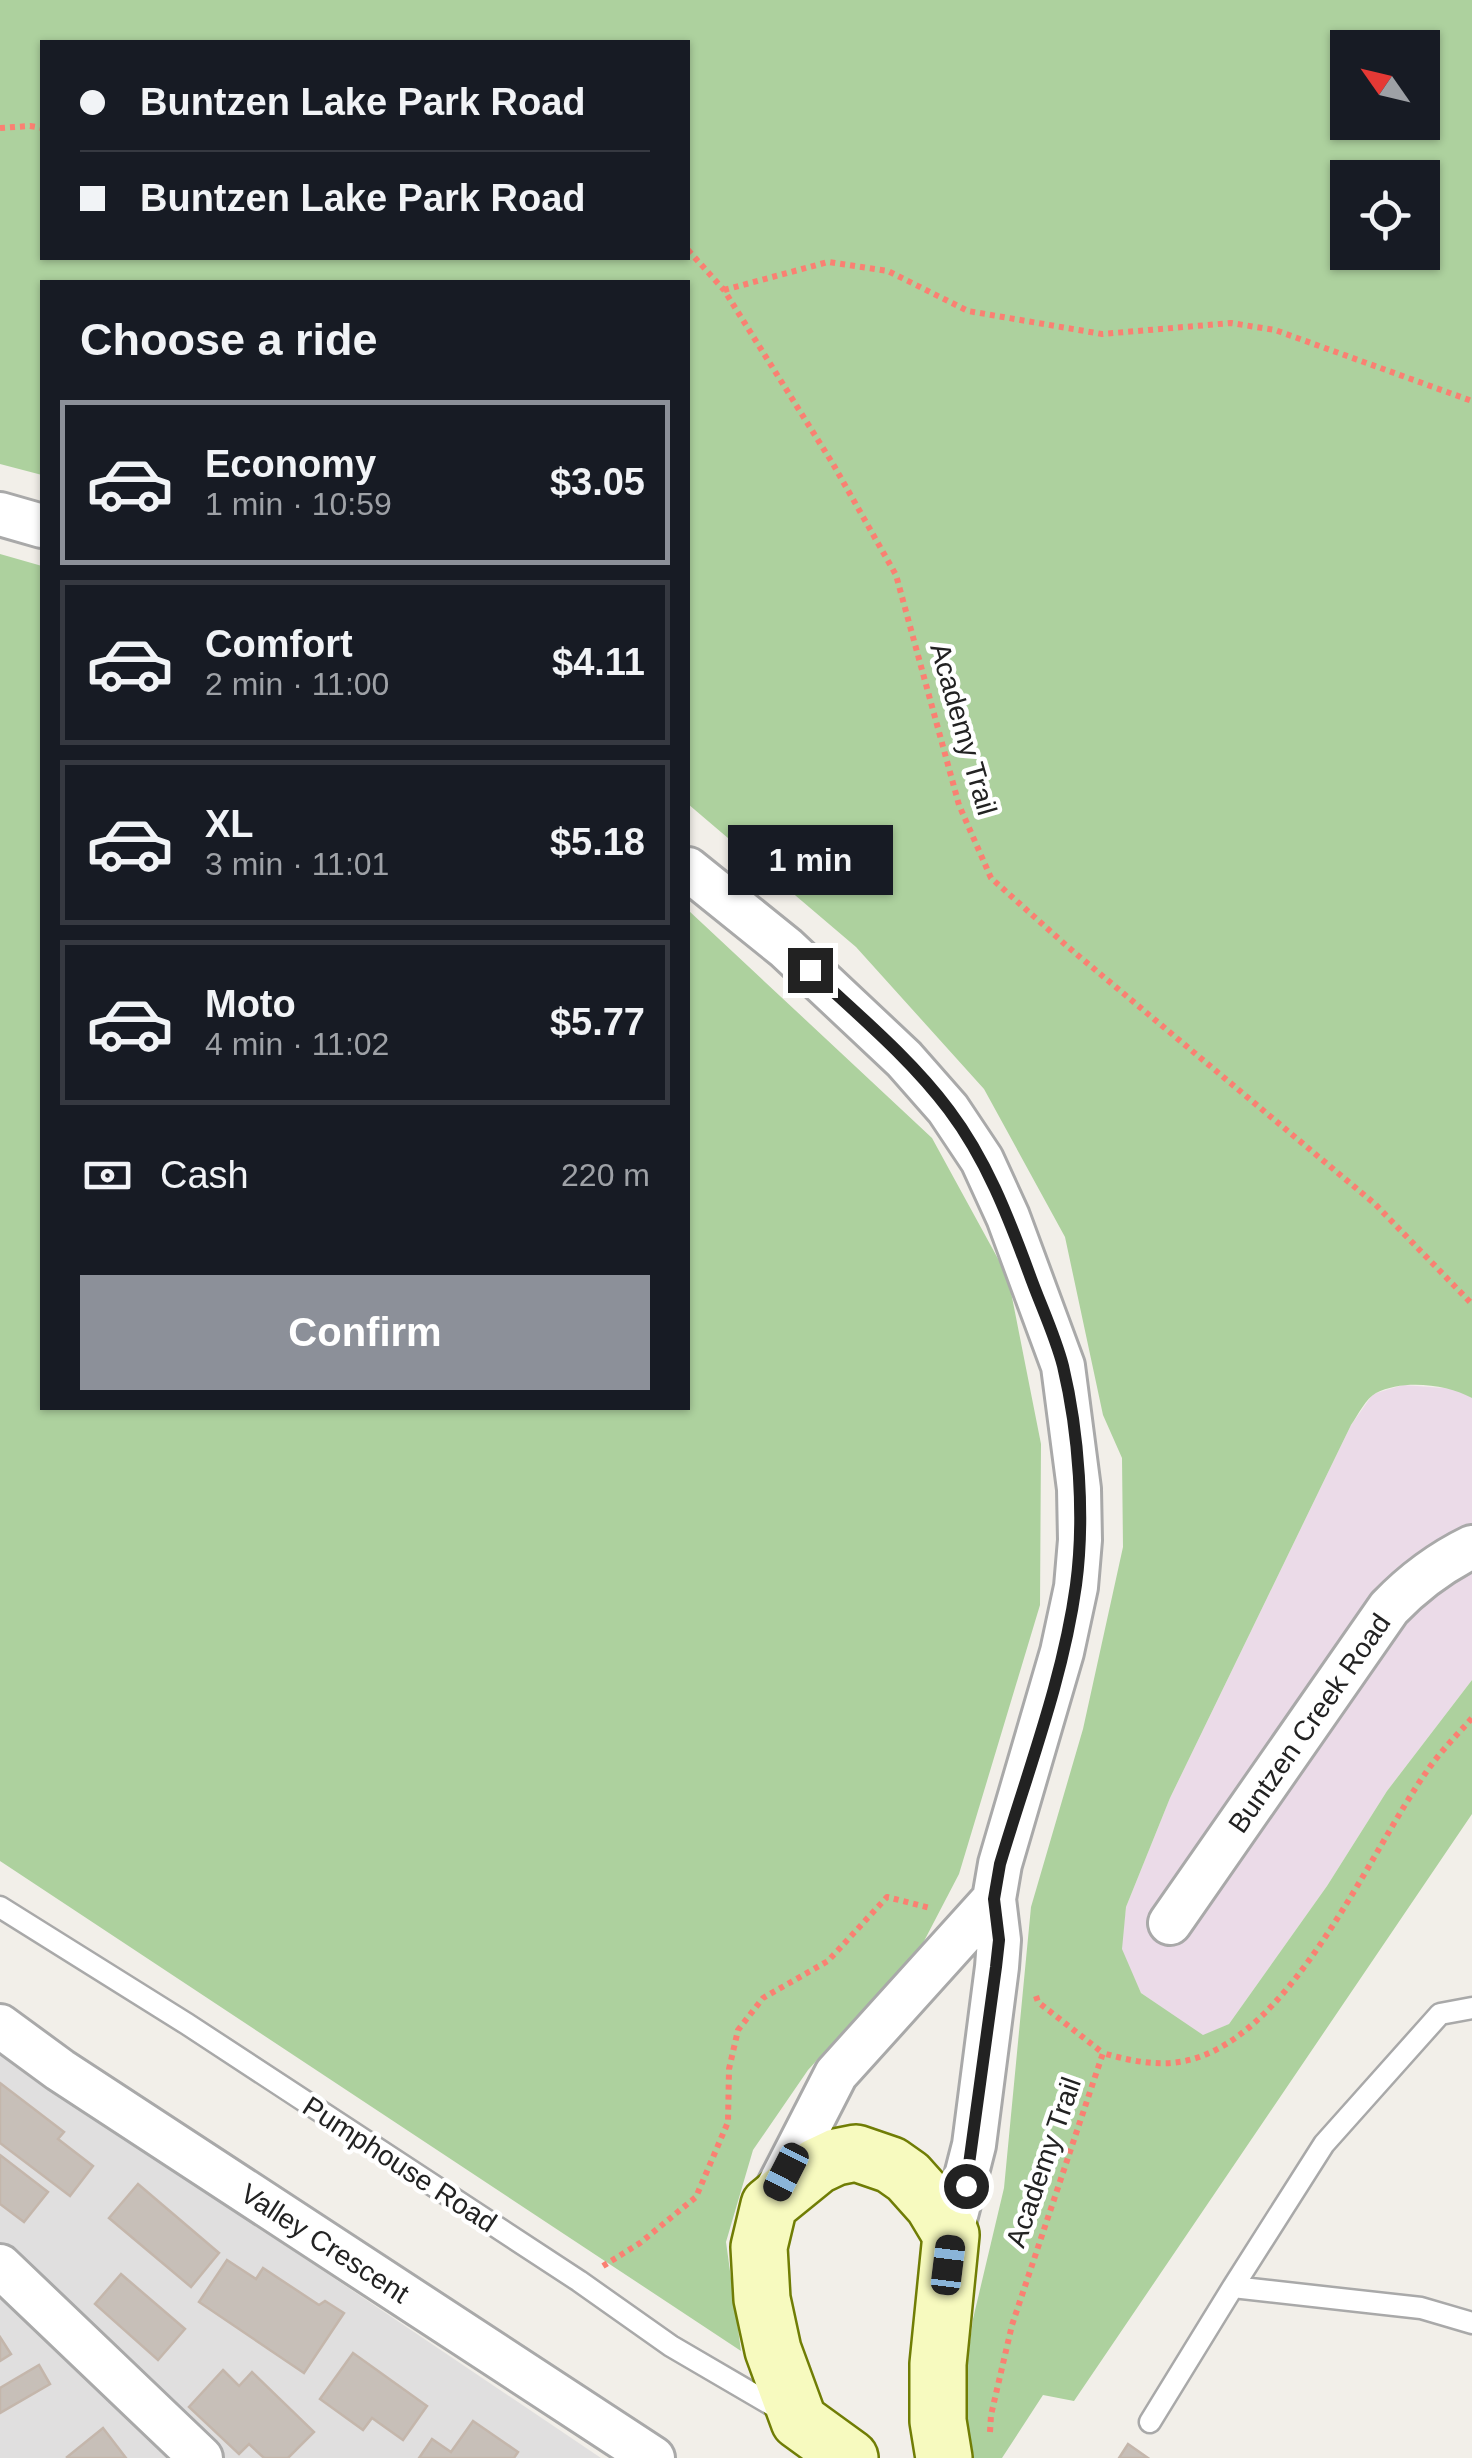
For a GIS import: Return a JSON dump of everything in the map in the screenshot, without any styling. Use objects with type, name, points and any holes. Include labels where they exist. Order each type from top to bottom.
[{"type":"street","points":[[0,514],[40,525]]},
{"type":"street","points":[[690,871],[786,948],[904,1060],[948,1109],[982,1160],[1008,1217],[1062,1366],[1079,1489],[1076,1587],[1062,1652],[1000,1864],[994,1899],[998,1954],[974,2146],[951,2236],[938,2364],[938,2421],[967,2450]]},
{"type":"street","name":"Buntzen Creek Road","points":[[1170,1923],[1389,1608],[1434,1568],[1472,1547]]},
{"type":"street","points":[[850,2458],[799,2421],[772,2350],[762,2299],[759,2247],[769,2205],[836,2074],[994,1899]]},
{"type":"street","name":"Valley Crescent","points":[[0,2026],[60,2070],[652,2458]]},
{"type":"street","points":[[769,2205],[817,2166],[856,2153],[892,2165],[908,2177],[933,2205],[951,2236]]},
{"type":"street","points":[[0,2266],[201,2458]]},
{"type":"lane","name":"Pumphouse Road","points":[[0,1906],[578,2281],[671,2346],[799,2421]]},
{"type":"lane","points":[[1150,2422],[1324,2144],[1440,2014],[1472,2008]]},
{"type":"lane","points":[[1233,2287],[1421,2308],[1472,2324]]},
{"type":"path","points":[[0,128],[40,128]]},
{"type":"path","name":"Academy Trail","points":[[690,252],[724,290],[833,464],[896,575],[958,805],[991,878],[1374,1204],[1472,1304]]},
{"type":"path","points":[[724,290],[828,262],[873,268],[888,271],[968,311],[1102,334],[1232,323],[1275,330],[1472,401]]},
{"type":"path","name":"Academy Trail","points":[[967,2450],[991,2415],[1012,2325],[1103,2053],[1129,2060],[1180,2062],[1219,2048],[1259,2018],[1300,1975],[1428,1770],[1472,1718]]},
{"type":"path","points":[[578,2281],[640,2244],[696,2196],[728,2122],[729,2068],[738,2030],[763,1998],[828,1961],[887,1897],[932,1909]]},
{"type":"path","points":[[1033,1986],[1038,2002],[1103,2053]]},
{"type":"shaded area","points":[[1403,1385],[1457,1389],[1472,1398],[1472,1680],[1387,1791],[1327,1886],[1229,2024],[1203,2036],[1141,1993],[1121,1949],[1126,1907],[1170,1798],[1351,1425],[1373,1394]]},
{"type":"shaded area","points":[[0,2053],[601,2458],[0,2458]]},
{"type":"green space","points":[[0,0],[1472,0],[1472,1398],[1438,1387],[1399,1386],[1372,1395],[1351,1425],[1170,1798],[1126,1907],[1122,1949],[1141,1993],[1203,2035],[1229,2024],[1327,1886],[1387,1791],[1472,1680],[1472,1814],[1074,2401],[1043,2395],[1002,2458],[974,2458],[963,2397],[973,2319],[1004,2188],[1031,1907],[1083,1729],[1123,1547],[1122,1458],[1103,1415],[1065,1237],[984,1089],[856,947],[690,806],[690,280],[40,280],[40,474],[0,464]]},
{"type":"green space","points":[[0,554],[40,565],[40,1410],[690,1410],[690,912],[932,1138],[1008,1277],[1041,1444],[1040,1605],[959,1874],[922,1945],[808,2070],[753,2150],[726,2242],[741,2351],[0,1861]]},
{"type":"building","points":[[0,2083],[64,2132],[58,2139],[93,2166],[70,2196],[0,2143]]},
{"type":"building","points":[[0,2155],[48,2192],[24,2222],[0,2204]]},
{"type":"building","points":[[138,2184],[219,2253],[191,2287],[109,2218]]},
{"type":"building","points":[[227,2260],[256,2279],[263,2268],[319,2305],[325,2301],[344,2313],[304,2373],[199,2302]]},
{"type":"building","points":[[121,2274],[185,2329],[158,2360],[95,2304]]},
{"type":"building","points":[[0,2337],[11,2354],[0,2361]]},
{"type":"building","points":[[353,2353],[427,2406],[403,2440],[372,2418],[363,2430],[320,2399]]},
{"type":"building","points":[[39,2365],[50,2384],[0,2413],[0,2388]]},
{"type":"building","points":[[223,2370],[239,2386],[252,2372],[314,2432],[288,2458],[264,2458],[249,2444],[239,2454],[189,2407]]},
{"type":"building","points":[[473,2421],[518,2452],[514,2458],[419,2458],[432,2439],[451,2452]]},
{"type":"building","points":[[103,2428],[126,2458],[67,2457]]},
{"type":"building","points":[[1128,2444],[1148,2458],[1119,2458]]},
{"type":"route","points":[[810,970],[904,1060],[948,1109],[982,1160],[1008,1217],[1062,1366],[1071,1418],[1079,1489],[1076,1587],[1062,1652],[1000,1864],[994,1899],[999,1940],[966,2186]]}]
